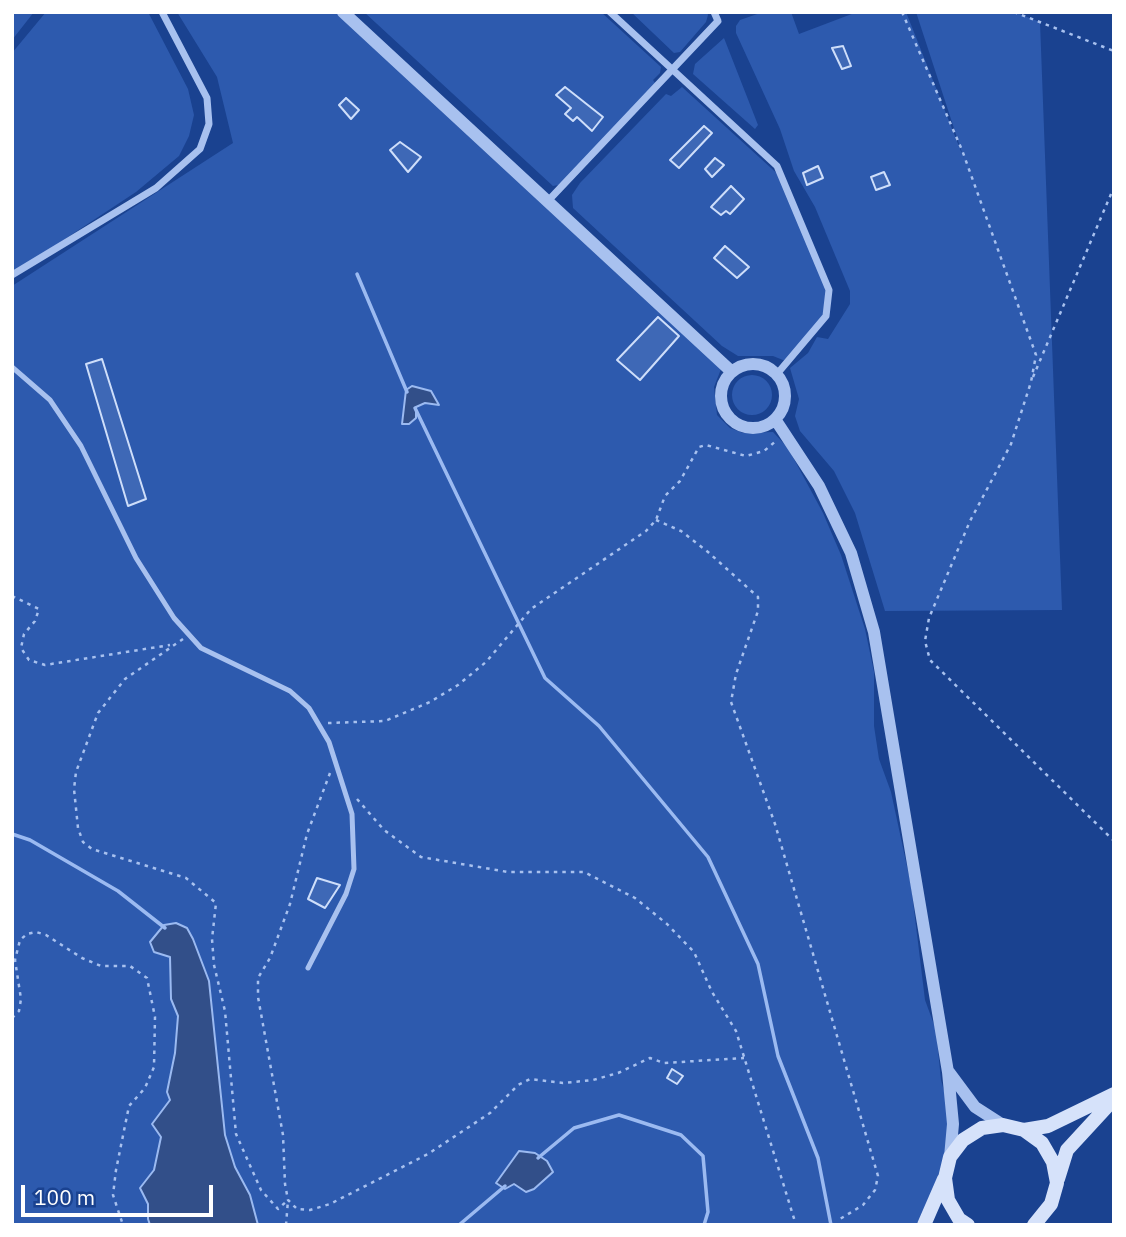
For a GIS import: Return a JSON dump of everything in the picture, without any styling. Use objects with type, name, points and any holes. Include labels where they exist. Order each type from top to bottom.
[{"type":"main road","points":[[1024,1130],[1048,1126],[1114,1096]]},
{"type":"main road","points":[[1034,1225],[1051,1205],[1067,1150],[1114,1096]]},
{"type":"main road","points":[[924,1225],[950,1157],[963,1140],[982,1128],[1003,1125],[1024,1130],[1042,1143],[1053,1162],[1057,1183]]},
{"type":"main road","points":[[944,1178],[948,1200],[959,1219],[968,1225]]},
{"type":"street","points":[[12,275],[156,188],[200,149],[209,124],[207,98],[162,12]]},
{"type":"street","points":[[343,12],[732,372]]},
{"type":"street","points":[[610,12],[778,166],[829,290],[826,316],[777,374]]},
{"type":"street","points":[[547,202],[718,21],[714,12]]},
{"type":"street","points":[[760,365],[777,374],[785,392],[781,412],[775,419],[757,428],[747,427],[730,417],[724,409],[722,389],[732,372],[740,367],[760,365]]},
{"type":"street","points":[[775,419],[819,486],[851,553],[874,632],[948,1072],[954,1124],[950,1157]]},
{"type":"street","points":[[948,1072],[975,1107],[1003,1125]]},
{"type":"lane","points":[[12,367],[50,400],[81,446],[136,558],[174,618],[201,648],[290,691],[309,708],[318,723],[334,756],[352,814],[354,869],[346,894],[308,968]]},
{"type":"path","points":[[902,12],[961,147],[1027,328],[1036,355],[1031,382]]},
{"type":"path","points":[[1014,12],[1114,51]]},
{"type":"path","points":[[1114,187],[1031,382],[1011,444],[970,521],[929,618],[925,641],[930,660],[1114,841]]},
{"type":"path","points":[[318,723],[385,721],[448,691],[486,662],[531,609],[627,546],[656,520],[665,496],[680,481],[699,447],[706,445],[737,454],[753,455],[773,445],[783,431]]},
{"type":"path","points":[[656,520],[681,531],[758,597],[758,611],[736,674],[731,702],[775,824],[878,1176],[875,1190],[863,1205],[840,1219],[840,1225]]},
{"type":"path","points":[[12,596],[39,609],[35,621],[24,634],[21,648],[29,660],[45,665],[173,644]]},
{"type":"path","points":[[189,635],[125,679],[98,713],[76,772],[74,789],[79,828],[83,842],[92,849],[186,878],[216,903],[212,939],[214,965],[225,1012],[236,1134],[261,1190],[278,1209],[288,1200]]},
{"type":"path","points":[[286,1225],[288,1200],[283,1135],[258,997],[258,978],[270,958],[290,904],[307,834],[334,756]]},
{"type":"path","points":[[354,794],[384,830],[421,857],[508,872],[584,872],[635,898],[667,924],[694,952],[712,992],[736,1031],[796,1225]]},
{"type":"path","points":[[12,1018],[19,1011],[21,999],[15,960],[20,940],[27,934],[36,932],[46,935],[82,958],[101,966],[130,966],[147,978],[152,990],[155,1017],[155,1055],[145,1088],[130,1106],[116,1170],[113,1195],[123,1225]]},
{"type":"path","points":[[288,1200],[297,1209],[310,1210],[360,1190],[437,1148],[490,1112],[519,1085],[530,1079],[563,1083],[593,1080],[618,1073],[650,1058],[664,1063],[744,1058]]},
{"type":"shaded area","points":[[12,12],[34,12],[12,40]]},
{"type":"shaded area","points":[[46,12],[148,12],[188,89],[194,115],[189,136],[179,156],[136,192],[12,274],[12,53]]},
{"type":"shaded area","points":[[177,12],[343,12],[723,364],[714,387],[717,415],[730,428],[743,433],[773,432],[788,448],[823,513],[841,555],[865,629],[874,672],[874,726],[879,759],[891,792],[911,885],[925,1000],[936,1030],[941,1080],[953,1124],[932,1207],[915,1225],[12,1225],[12,286],[233,143],[217,77]]},
{"type":"shaded area","points":[[364,12],[601,12],[661,67],[660,73],[653,80],[657,86],[564,184],[553,186]]},
{"type":"shaded area","points":[[631,12],[707,12],[708,15],[706,22],[680,52],[674,53]]},
{"type":"shaded area","points":[[763,12],[791,12],[799,34],[857,12],[906,12],[964,159],[916,12],[1014,12],[1040,22],[1062,610],[885,611],[855,513],[834,471],[800,431],[795,416],[799,399],[790,368],[808,353],[817,337],[828,339],[850,304],[850,291],[815,207],[794,171],[780,129],[736,33],[740,20]]},
{"type":"shaded area","points":[[724,38],[758,125],[755,129],[693,74],[695,64]]},
{"type":"shaded area","points":[[682,87],[782,178],[829,290],[826,316],[788,362],[773,356],[738,356],[722,346],[573,208],[572,195],[580,183],[666,94],[671,96]]},
{"type":"shaded area","points":[[752,375],[766,381],[772,395],[766,409],[752,415],[738,409],[732,395],[738,381]]},
{"type":"shaded area","points":[[412,386],[431,391],[439,405],[425,403],[416,407],[416,418],[409,424],[402,424],[406,390]]},
{"type":"shaded area","points":[[176,923],[187,928],[209,981],[225,1135],[235,1167],[250,1195],[258,1225],[150,1225],[148,1219],[148,1204],[140,1188],[154,1170],[161,1137],[152,1124],[170,1100],[167,1092],[175,1053],[178,1016],[171,999],[170,957],[154,952],[150,942],[164,925]]},
{"type":"shaded area","points":[[519,1151],[535,1153],[547,1161],[553,1172],[534,1189],[526,1192],[514,1184],[505,1189],[496,1183]]},
{"type":"building","points":[[843,46],[851,66],[842,69],[832,48]]},
{"type":"building","points":[[565,87],[603,117],[592,131],[577,117],[573,121],[565,114],[571,108],[556,95]]},
{"type":"building","points":[[346,98],[359,110],[351,119],[339,105]]},
{"type":"building","points":[[704,126],[712,133],[679,168],[670,160]]},
{"type":"building","points":[[400,142],[421,157],[408,172],[390,150]]},
{"type":"building","points":[[715,158],[724,165],[712,177],[705,169]]},
{"type":"building","points":[[818,166],[823,178],[807,185],[803,173]]},
{"type":"building","points":[[884,172],[890,185],[876,190],[871,177]]},
{"type":"building","points":[[731,186],[744,199],[730,214],[726,211],[721,215],[711,207]]},
{"type":"building","points":[[725,246],[749,267],[737,278],[714,258]]},
{"type":"building","points":[[658,317],[679,336],[640,380],[617,360]]},
{"type":"building","points":[[102,359],[146,499],[128,506],[86,364]]},
{"type":"building","points":[[317,878],[340,885],[325,908],[308,899]]},
{"type":"building","points":[[672,1069],[683,1076],[677,1084],[667,1078]]},
{"type":"waterway","points":[[357,274],[407,392]]},
{"type":"waterway","points":[[415,408],[545,678],[599,726],[708,857],[758,964],[778,1056],[818,1158],[831,1225]]},
{"type":"waterway","points":[[12,834],[30,840],[118,891],[165,928]]},
{"type":"waterway","points":[[538,1158],[574,1128],[619,1115],[681,1135],[703,1156],[708,1212],[704,1225]]},
{"type":"waterway","points":[[459,1225],[505,1186]]}]
